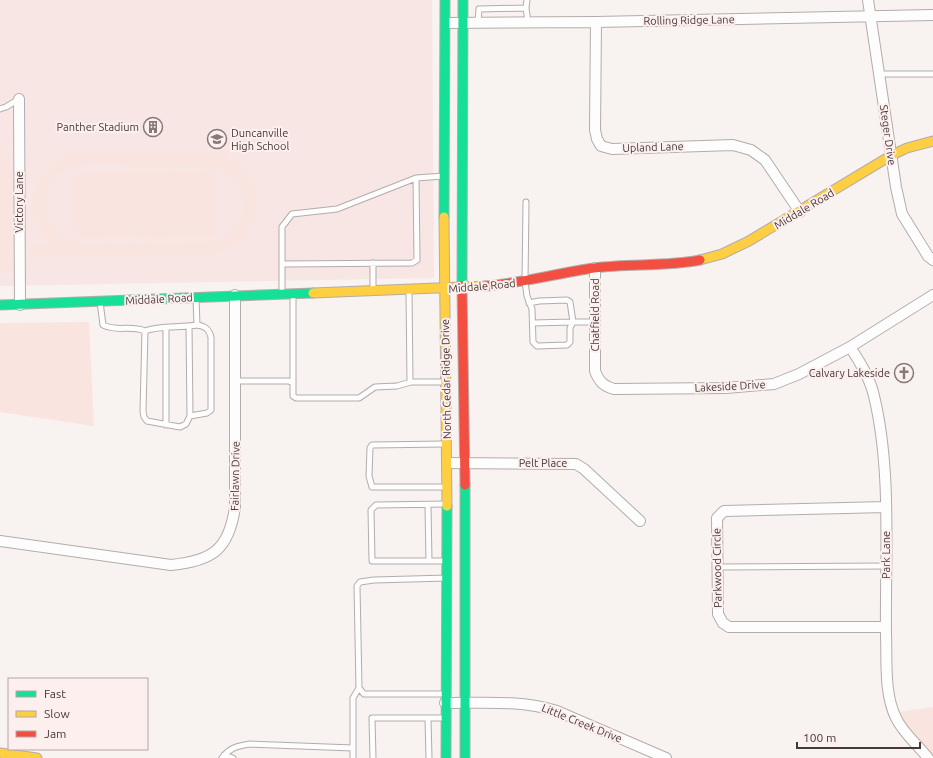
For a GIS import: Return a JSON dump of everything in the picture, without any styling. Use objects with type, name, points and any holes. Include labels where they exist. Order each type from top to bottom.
[{"type":"main road","name":"North Cedar Ridge Drive","points":[[445,0],[444,289],[448,463],[448,578],[445,718],[446,758]]},
{"type":"main road","name":"North Cedar Ridge Drive","points":[[463,0],[462,288],[465,463],[465,758]]},
{"type":"main road","name":"Middale Road","points":[[0,305],[100,302],[282,293],[462,288],[525,282],[595,268],[678,263],[722,254],[800,212],[892,155],[907,148],[933,141]]},
{"type":"main road","points":[[0,753],[37,758]]},
{"type":"street","name":"Steger Drive","points":[[868,0],[896,187],[902,214],[928,256],[933,260]]},
{"type":"street","name":"Rolling Ridge Lane","points":[[446,23],[596,22],[933,15]]},
{"type":"street","name":"Upland Lane","points":[[596,22],[595,130],[597,139],[601,146],[612,149],[733,145],[751,150],[765,160],[800,212]]},
{"type":"street","name":"Victory Lane","points":[[19,99],[20,305]]},
{"type":"street","name":"Chatfield Road","points":[[595,268],[595,361]]},
{"type":"street","name":"Fairlawn Drive","points":[[0,541],[171,565],[192,563],[213,555],[224,542],[233,523],[235,507],[235,295]]},
{"type":"street","name":"Lakeside Drive","points":[[595,361],[595,371],[599,381],[606,387],[614,389],[748,387],[774,384],[799,374],[850,347],[933,295]]},
{"type":"street","name":"Park Lane","points":[[850,347],[861,363],[874,394],[880,428],[886,508],[886,627],[890,701],[896,719],[928,758]]},
{"type":"street","name":"Pelt Place","points":[[448,463],[576,464],[584,469],[640,521]]},
{"type":"street","name":"Parkwood Circle","points":[[886,508],[724,511],[717,518],[716,567],[718,614],[723,623],[729,627],[886,627]]},
{"type":"street","name":"Little Creek Drive","points":[[446,699],[465,703],[518,703],[539,706],[557,711],[666,758]]},
{"type":"lane","points":[[527,0],[526,8],[528,22]]},
{"type":"lane","points":[[478,22],[479,8],[526,8]]},
{"type":"lane","points":[[879,74],[933,74]]},
{"type":"lane","points":[[0,109],[19,99]]},
{"type":"lane","points":[[282,293],[282,226],[292,214],[348,206],[416,178],[445,176]]},
{"type":"lane","points":[[282,264],[412,263],[417,260],[416,178]]},
{"type":"lane","points":[[526,202],[525,282],[529,303],[532,309],[533,342],[537,346],[566,345],[570,342],[570,328],[573,322],[570,302],[566,300],[539,300],[529,303]]},
{"type":"lane","points":[[373,263],[373,291]]},
{"type":"lane","points":[[409,290],[410,382]]},
{"type":"lane","points":[[293,293],[293,396],[296,398],[359,398],[375,387],[398,386],[410,382],[446,382]]},
{"type":"lane","points":[[196,297],[197,325]]},
{"type":"lane","points":[[100,302],[101,321],[103,325],[112,328],[133,328],[145,331],[152,328],[197,325],[203,326],[209,331],[211,337],[212,406],[211,410],[207,413],[190,416]]},
{"type":"lane","points":[[533,323],[595,322]]},
{"type":"lane","points":[[145,331],[143,345],[144,417],[153,423],[180,427],[186,424],[190,416],[189,326]]},
{"type":"lane","points":[[166,328],[166,425]]},
{"type":"lane","points":[[235,381],[289,381],[294,383]]},
{"type":"lane","points":[[447,444],[372,445],[370,448],[370,476],[372,487],[448,488]]},
{"type":"lane","points":[[448,504],[376,505],[371,510],[372,561],[448,561]]},
{"type":"lane","points":[[428,505],[429,561]]},
{"type":"lane","points":[[716,567],[886,566]]},
{"type":"lane","points":[[353,758],[353,698],[359,688],[357,586],[360,582],[374,580],[448,578]]},
{"type":"lane","points":[[359,688],[364,694],[446,699]]},
{"type":"lane","points":[[373,758],[372,718],[445,718]]},
{"type":"lane","points":[[428,718],[429,758]]},
{"type":"lane","points":[[233,758],[223,757],[227,751],[237,746],[250,744],[353,748]]},
{"type":"shaded area","name":"Duncanville High School","points":[[0,0],[432,0],[434,278],[0,286]]},
{"type":"shaded area","points":[[0,153],[12,168],[13,271],[0,271]]},
{"type":"shaded area","points":[[228,153],[228,159],[246,171],[254,184],[257,198],[256,212],[252,225],[244,237],[233,246],[221,252],[206,255],[33,256],[33,244],[54,245],[44,234],[38,223],[34,212],[33,201],[35,190],[40,180],[60,161],[61,154]],"holes":[[[99,164],[132,164],[135,167],[209,165],[222,169],[237,181],[243,195],[244,211],[239,223],[232,233],[211,243],[82,244],[68,240],[58,233],[50,223],[46,211],[46,199],[49,187],[56,176],[68,168],[74,166]]]},
{"type":"shaded area","points":[[214,171],[215,236],[75,237],[74,173]]},
{"type":"shaded area","points":[[89,322],[94,426],[0,412],[0,323]]},
{"type":"shaded area","points":[[933,707],[933,756],[905,724],[899,712]]},
{"type":"traffic: fast","points":[[444,217],[445,0]]},
{"type":"traffic: fast","points":[[462,286],[463,0]]},
{"type":"traffic: fast","points":[[0,305],[313,293]]},
{"type":"traffic: fast","points":[[465,485],[465,758]]},
{"type":"traffic: fast","points":[[446,758],[447,506]]},
{"type":"traffic: slow","points":[[700,260],[722,254],[749,241],[892,155],[907,148],[933,141]]},
{"type":"traffic: slow","points":[[444,217],[447,506]]},
{"type":"traffic: slow","points":[[313,293],[486,286]]},
{"type":"traffic: slow","points":[[0,753],[37,758]]},
{"type":"traffic: jam","points":[[486,286],[513,283],[594,268],[674,264],[700,260]]},
{"type":"traffic: jam","points":[[462,286],[465,485]]},
{"type":"place","name":"Panther Stadium","points":[[153,127]]},
{"type":"place","name":"Duncanville High School","points":[[217,139]]},
{"type":"place","name":"Calvary Lakeside","points":[[904,373]]}]
